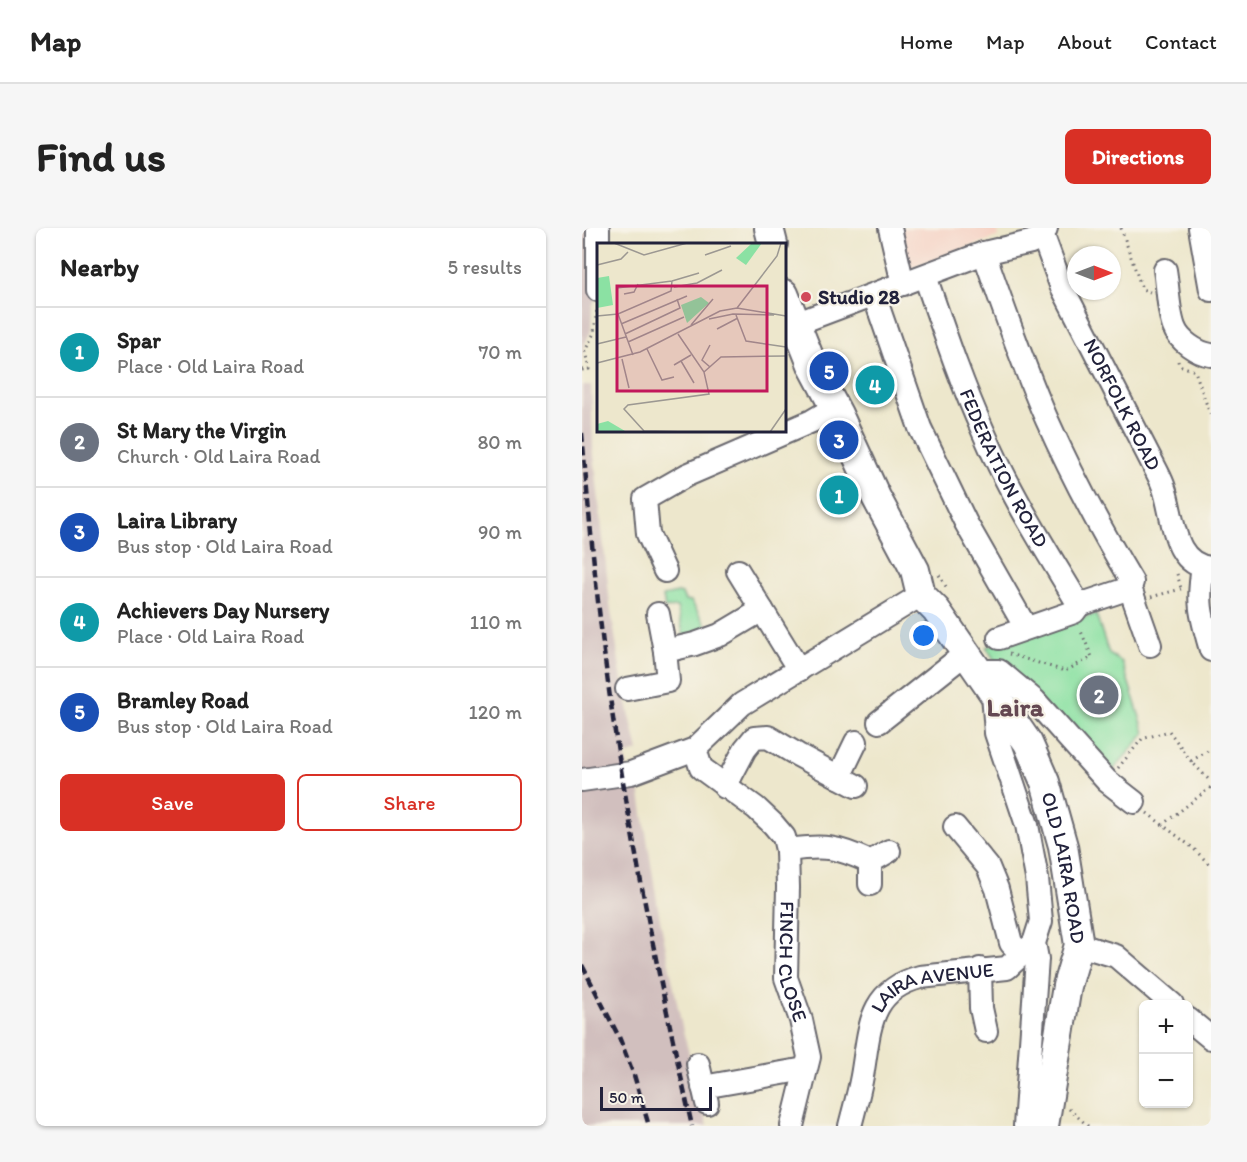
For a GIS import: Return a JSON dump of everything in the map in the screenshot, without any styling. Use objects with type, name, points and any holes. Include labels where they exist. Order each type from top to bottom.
[{"type":"main road","points":[[769,228],[773,243]]},
{"type":"main road","name":"OLD LAIRA ROAD","points":[[786,299],[813,367],[876,497],[915,570],[921,596],[936,610],[1028,743],[1045,782],[1063,846],[1079,945],[1067,986],[1044,1126]]},
{"type":"street","points":[[890,228],[903,284]]},
{"type":"street","points":[[1200,228],[1211,290]]},
{"type":"street","points":[[795,324],[984,253],[1031,242],[1045,232]]},
{"type":"street","name":"NORFOLK ROAD","points":[[1045,232],[1061,285],[1164,488],[1182,552],[1190,561],[1207,568]]},
{"type":"street","points":[[984,253],[1013,336],[1047,420],[1110,545],[1132,582],[1133,594],[1150,645]]},
{"type":"street","points":[[1165,270],[1174,328],[1200,353],[1211,355]]},
{"type":"street","name":"FEDERATION ROAD","points":[[925,276],[957,370],[983,433],[1012,493],[1076,608]]},
{"type":"street","points":[[874,295],[920,428],[966,523],[1026,628]]},
{"type":"street","points":[[665,572],[648,534],[645,499],[687,475],[812,421],[834,408]]},
{"type":"street","points":[[1207,568],[1199,594],[1199,610],[1211,650]]},
{"type":"street","points":[[738,571],[799,670]]},
{"type":"street","points":[[1002,646],[1026,628],[1076,608],[1133,594]]},
{"type":"street","points":[[582,780],[631,773],[695,749],[742,704],[921,596]]},
{"type":"street","points":[[665,651],[720,635],[762,610]]},
{"type":"street","points":[[627,689],[668,681],[658,614]]},
{"type":"street","points":[[879,722],[979,672],[999,671],[1035,701],[1107,781],[1134,802]]},
{"type":"street","name":"OLD LAIRA ROAD","points":[[979,672],[996,734],[1027,825],[1037,878],[1041,921],[1028,949],[1037,958],[1025,1126]]},
{"type":"street","points":[[725,787],[745,749],[754,738],[781,734],[847,782],[856,742]]},
{"type":"street","name":"FINCH CLOSE","points":[[695,749],[701,768],[756,808],[774,824],[784,837],[787,850],[786,978],[801,1020],[808,1057],[792,1126]]},
{"type":"street","points":[[955,827],[988,867],[998,889],[1011,943],[1028,949]]},
{"type":"street","points":[[787,850],[826,846],[839,849],[876,866]]},
{"type":"street","points":[[1079,945],[1116,956],[1166,1000]]},
{"type":"street","name":"LAIRA AVENUE","points":[[850,1126],[862,1078],[868,1031],[872,1018],[883,998],[893,988],[907,980],[937,974],[1006,968],[1028,949]]},
{"type":"street","points":[[980,969],[981,1008],[986,1031]]},
{"type":"street","points":[[1193,1023],[1211,1038]]},
{"type":"street","points":[[698,1064],[706,1095],[805,1070]]},
{"type":"path","points":[[582,370],[589,369],[585,351],[594,333],[597,308]]},
{"type":"path","points":[[1133,594],[1181,589]]},
{"type":"path","points":[[1002,646],[1065,672],[1092,657],[1076,608]]},
{"type":"path","points":[[1107,781],[1142,739],[1169,731],[1191,761],[1211,782]]},
{"type":"path","points":[[1191,761],[1211,749]]},
{"type":"path","points":[[1162,825],[1211,787]]},
{"type":"path","points":[[1134,802],[1211,866]]},
{"type":"shaded area","points":[[582,228],[595,228],[596,298],[592,306],[591,331],[584,345],[582,364]]},
{"type":"shaded area","points":[[895,228],[997,228],[999,236],[904,271]]},
{"type":"shaded area","points":[[582,385],[591,385],[593,446],[610,604],[622,681],[638,751],[625,755],[630,784],[638,782],[660,920],[682,1027],[708,1126],[582,1126]]},
{"type":"green space","points":[[682,594],[685,600],[691,601],[708,628],[684,636],[677,607],[665,608],[663,596]]},
{"type":"green space","points":[[1096,614],[1109,654],[1122,662],[1145,733],[1108,776],[1070,745],[1034,721],[986,647]]},
{"type":"railway","points":[[582,433],[599,613],[618,748],[648,919],[692,1126]]},
{"type":"railway","points":[[582,965],[619,1037],[634,1075],[649,1126]]},
{"type":"place","name":"Studio 28","points":[[806,297]]},
{"type":"place","name":"Bramley Road","points":[[829,371]]},
{"type":"place","name":"Achievers Day Nursery","points":[[875,385]]},
{"type":"place","name":"Laira Library","points":[[839,440]]},
{"type":"place","name":"Spar","points":[[839,495]]},
{"type":"place","name":"St Mary the Virgin","points":[[1099,695]]},
{"type":"district","name":"Laira","points":[[1015,707]]}]
